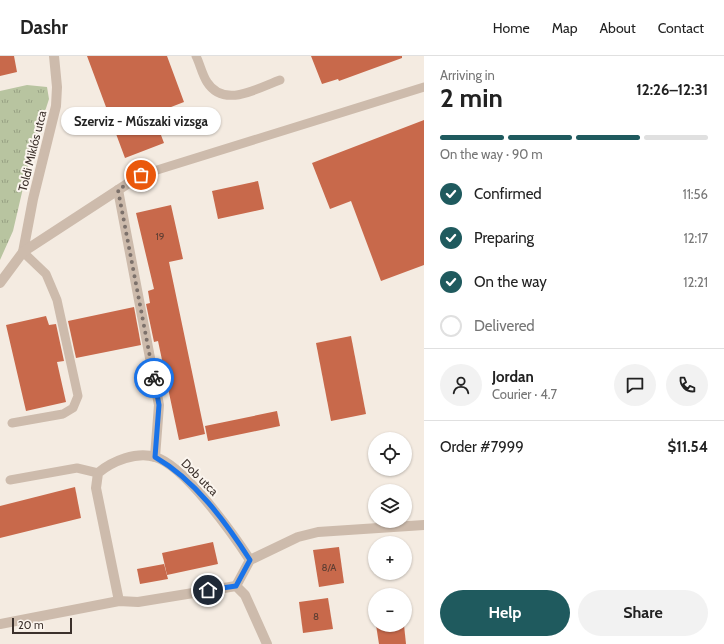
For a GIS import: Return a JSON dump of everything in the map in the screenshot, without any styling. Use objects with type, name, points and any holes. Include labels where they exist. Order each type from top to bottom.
[{"type":"street","name":"Toldi Miklós utca","points":[[23,252],[33,199],[56,106],[57,87],[54,56]]},
{"type":"street","name":"Toldi Miklós utca","points":[[0,283],[23,252],[141,175]]},
{"type":"street","points":[[118,190],[159,405],[155,457]]},
{"type":"street","name":"Dob utca","points":[[98,472],[109,463],[131,456],[155,457],[173,467],[197,490],[234,535],[250,560]]},
{"type":"street","points":[[98,472],[96,488],[119,601]]},
{"type":"street","points":[[236,586],[250,560],[282,543],[298,537],[318,532],[424,525]]},
{"type":"street","points":[[0,624],[119,601],[138,602],[236,586]]},
{"type":"street","points":[[236,586],[245,595],[267,644]]},
{"type":"lane","points":[[196,56],[207,82],[215,92],[225,96],[237,95],[280,80]]},
{"type":"lane","points":[[141,175],[424,87]]},
{"type":"lane","points":[[12,423],[62,414],[74,408],[78,396],[57,300],[46,274],[23,252]]},
{"type":"lane","points":[[10,480],[77,468],[98,472]]},
{"type":"green space","points":[[27,85],[47,87],[49,99],[30,158],[13,231],[0,260],[0,91]]},
{"type":"building","points":[[0,56],[14,56],[17,72],[0,76]]},
{"type":"building","points":[[87,56],[167,56],[184,102],[153,114],[164,143],[125,158]]},
{"type":"building","points":[[311,56],[402,56],[402,58],[339,81],[338,79],[322,84]]},
{"type":"building","points":[[424,120],[424,265],[381,281],[351,201],[330,209],[312,163]]},
{"type":"building","points":[[258,181],[264,209],[218,219],[212,191]]},
{"type":"building","points":[[171,205],[183,259],[169,262],[205,434],[179,440],[158,341],[154,342],[146,304],[150,303],[148,291],[154,289],[136,213]]},
{"type":"building","points":[[134,307],[141,345],[76,358],[68,321]]},
{"type":"building","points":[[46,316],[49,325],[56,324],[64,361],[57,362],[66,402],[26,411],[6,325]]},
{"type":"building","points":[[351,336],[366,414],[331,421],[316,343]]},
{"type":"building","points":[[277,411],[280,426],[208,441],[205,426]]},
{"type":"building","points":[[75,487],[81,518],[0,538],[0,506]]},
{"type":"building","points":[[213,542],[218,564],[167,575],[162,553]]},
{"type":"building","points":[[339,547],[344,583],[319,587],[313,550]]},
{"type":"building","points":[[164,564],[168,579],[140,584],[137,569]]},
{"type":"building","points":[[328,598],[333,629],[303,633],[299,602]]},
{"type":"building","points":[[377,632],[405,632],[406,644],[379,644]]},
{"type":"way so far","points":[[141,175],[118,190],[154,378]]},
{"type":"place","name":"Szerviz - Műszaki vizsga","points":[[141,175]]},
{"type":"route","points":[[154,378],[159,405],[155,457],[173,467],[197,490],[234,535],[250,560],[236,586],[208,590]]}]
